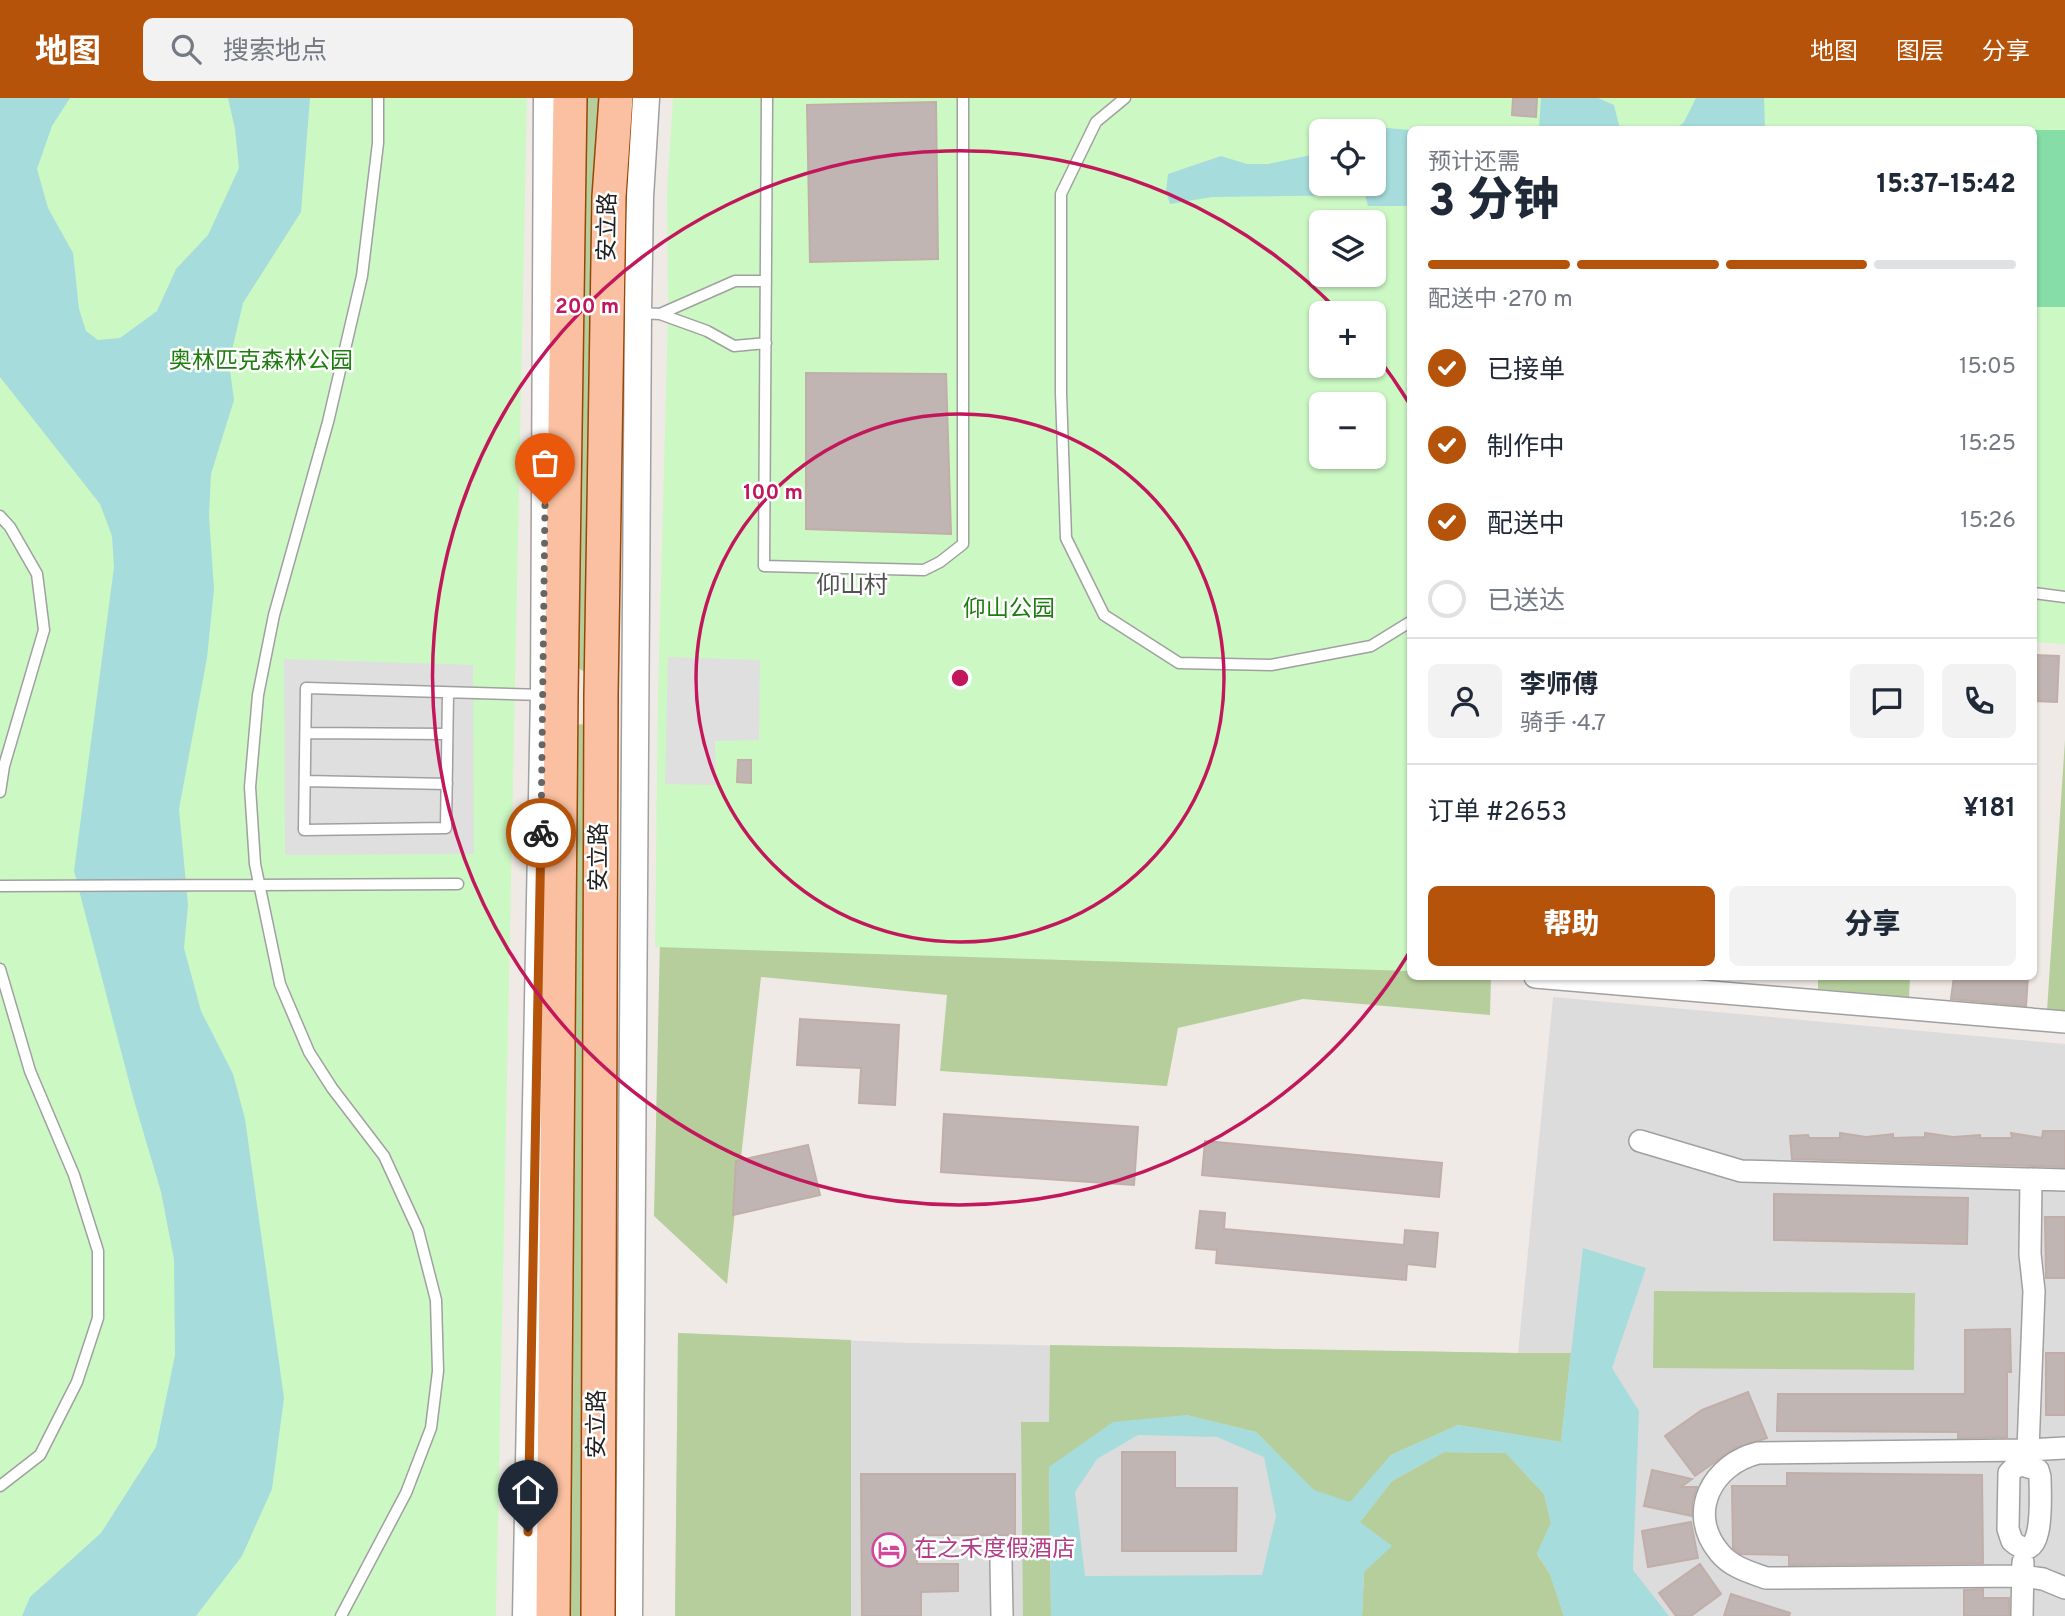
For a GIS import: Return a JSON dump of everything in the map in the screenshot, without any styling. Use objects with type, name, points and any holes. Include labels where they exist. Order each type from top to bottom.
[{"type":"main road","name":"安立路","points":[[553,1616],[570,98]]},
{"type":"main road","name":"安立路","points":[[598,1616],[601,708],[609,197],[616,98]]},
{"type":"street","points":[[527,1616],[544,695],[547,98]]},
{"type":"street","name":"安立路","points":[[629,1616],[639,695],[649,314],[640,197],[646,98]]},
{"type":"street","points":[[1559,980],[2065,1022]]},
{"type":"street","points":[[1640,1142],[1741,1171],[2065,1180]]},
{"type":"street","points":[[2023,1548],[2012,1541],[2008,1529],[2009,1473],[2025,1458],[2034,1291],[2030,1254],[2031,1179]]},
{"type":"street","points":[[2065,1448],[2025,1458],[1758,1453],[1744,1456],[1720,1473],[1710,1489],[1705,1507],[1708,1532],[1719,1553],[1743,1570],[1766,1578],[2022,1576],[2043,1579],[2065,1588]]},
{"type":"street","points":[[2023,1548],[2036,1542],[2039,1533],[2040,1477],[2038,1470],[2025,1458]]},
{"type":"street","points":[[2022,1616],[2023,1548]]},
{"type":"street","points":[[1001,1561],[1002,1616]]},
{"type":"lane","points":[[341,1616],[406,1493],[431,1429],[438,1371],[436,1300],[418,1230],[384,1156],[332,1088],[309,1052],[281,984],[255,864],[250,787],[258,695],[274,615],[328,422],[362,276],[378,143],[378,98]]},
{"type":"lane","points":[[767,98],[764,566],[924,570],[940,562],[963,544],[963,98]]},
{"type":"lane","points":[[1125,98],[1096,122],[1061,194],[1061,393],[1066,538],[1104,615],[1179,663],[1207,664],[1271,665],[1371,646],[1407,624]]},
{"type":"lane","points":[[649,314],[735,281],[766,281]]},
{"type":"lane","points":[[649,314],[707,331],[734,346],[766,343]]},
{"type":"lane","points":[[0,516],[10,527],[37,574],[44,630],[4,766],[0,792]]},
{"type":"lane","points":[[2037,593],[2065,597]]},
{"type":"lane","points":[[447,693],[446,828],[304,830],[306,688],[544,695]]},
{"type":"lane","points":[[306,733],[447,734]]},
{"type":"lane","points":[[305,781],[447,784]]},
{"type":"lane","points":[[0,887],[458,884]]},
{"type":"lane","points":[[0,972],[30,1072],[74,1175],[98,1251],[98,1318],[77,1382],[40,1454],[0,1486]]},
{"type":"shaded area","points":[[668,657],[760,660],[759,740],[715,741],[716,785],[665,784]]},
{"type":"shaded area","points":[[284,659],[473,665],[474,854],[285,855]]},
{"type":"shaded area","points":[[1553,997],[2065,1044],[2065,1616],[675,1616],[678,1333],[910,1343],[1518,1353]]},
{"type":"green space","name":"奥林匹克森林公园","points":[[0,98],[527,98],[496,1616],[0,1616]]},
{"type":"green space","points":[[583,98],[608,98],[592,668],[583,671],[575,666]]},
{"type":"green space","name":"仰山公园","points":[[673,98],[2065,98],[2065,644],[2037,642],[2037,126],[1407,126],[1407,971],[655,947],[658,695],[668,314],[667,191]]},
{"type":"green space","points":[[2037,130],[2065,130],[2065,307],[2037,307]]},
{"type":"green space","points":[[581,724],[590,727],[593,738],[580,1616],[557,1616],[574,727]]},
{"type":"green space","points":[[2065,740],[2065,1012],[2047,1011]]},
{"type":"green space","points":[[661,893],[1407,898],[1407,980],[1491,980],[1490,1015],[1303,999],[1178,1028],[1167,1086],[940,1071],[947,995],[761,977],[727,1284],[654,1216]]},
{"type":"green space","points":[[1818,980],[1910,980],[1909,997],[1818,989]]},
{"type":"green space","points":[[1654,1291],[1915,1293],[1914,1370],[1653,1368]]},
{"type":"green space","points":[[678,1333],[851,1340],[851,1616],[675,1616]]},
{"type":"green space","points":[[1050,1345],[1571,1353],[1561,1442],[1458,1425],[1391,1455],[1351,1503],[1314,1491],[1256,1432],[1186,1415],[1049,1467],[1051,1616],[1023,1616],[1021,1422],[1049,1422]]},
{"type":"green space","points":[[1444,1452],[1506,1453],[1544,1494],[1551,1523],[1537,1554],[1550,1574],[1564,1616],[1362,1616],[1364,1572],[1360,1522],[1392,1481]]},
{"type":"water","points":[[0,98],[70,98],[52,126],[37,169],[48,208],[73,253],[79,309],[86,331],[98,340],[120,338],[157,311],[176,269],[208,235],[239,168],[235,129],[228,98],[310,98],[301,212],[243,303],[229,363],[234,400],[211,474],[209,516],[214,589],[207,658],[179,809],[188,905],[184,948],[201,1011],[233,1074],[245,1119],[284,1398],[272,1489],[242,1556],[196,1616],[22,1616],[30,1597],[101,1533],[156,1447],[175,1355],[174,1259],[161,1192],[133,1097],[74,871],[114,567],[112,536],[100,504],[0,377]]},
{"type":"water","points":[[1541,98],[1598,98],[1614,105],[1619,126],[1539,126]]},
{"type":"water","points":[[1696,98],[1764,98],[1765,126],[1679,126]]},
{"type":"water","points":[[1386,128],[1407,130],[1407,206],[1368,206],[1365,196],[1386,196]]},
{"type":"water","points":[[1309,155],[1309,196],[1212,197],[1170,204],[1166,191],[1168,174],[1221,156],[1247,164],[1268,164]]},
{"type":"water","points":[[1583,1248],[1646,1268],[1612,1368],[1639,1411],[1633,1570],[1669,1616],[1564,1616],[1550,1574],[1537,1553],[1551,1523],[1544,1494],[1506,1453],[1444,1452],[1392,1481],[1360,1522],[1392,1546],[1364,1572],[1362,1616],[1051,1616],[1049,1467],[1113,1422],[1186,1415],[1256,1432],[1314,1490],[1350,1502],[1391,1455],[1458,1425],[1561,1442]],"holes":[[[1138,1435],[1217,1437],[1264,1457],[1276,1516],[1262,1575],[1085,1576],[1075,1492],[1097,1459]]]},
{"type":"building","points":[[1513,98],[1537,98],[1536,117],[1512,115]]},
{"type":"building","points":[[936,102],[938,259],[810,262],[807,105]]},
{"type":"building","points":[[806,373],[946,374],[951,534],[806,529]]},
{"type":"building","points":[[2037,655],[2059,656],[2057,702],[2037,701]]},
{"type":"building","points":[[738,760],[751,760],[751,783],[737,782]]},
{"type":"building","points":[[1953,980],[2028,980],[2026,1006],[1951,999]]},
{"type":"building","points":[[800,1019],[899,1025],[895,1105],[859,1103],[861,1068],[797,1065]]},
{"type":"building","points":[[944,1114],[1138,1127],[1134,1185],[941,1172]]},
{"type":"building","points":[[2043,1131],[2065,1131],[2065,1167],[1792,1159],[1790,1136],[1840,1138],[1840,1133],[1866,1137],[1893,1134],[1893,1138],[1925,1137],[1925,1133],[1953,1137],[1980,1135],[1980,1138],[2012,1138],[2011,1133],[2042,1138]]},
{"type":"building","points":[[1205,1141],[1442,1163],[1439,1197],[1202,1175]]},
{"type":"building","points":[[808,1145],[820,1195],[733,1215],[736,1161]]},
{"type":"building","points":[[1774,1194],[1968,1198],[1967,1244],[1774,1240]]},
{"type":"building","points":[[1200,1211],[1225,1213],[1224,1229],[1404,1245],[1405,1230],[1438,1233],[1435,1267],[1407,1264],[1406,1280],[1216,1263],[1217,1250],[1196,1248]]},
{"type":"building","points":[[2045,1217],[2065,1217],[2065,1278],[2046,1278]]},
{"type":"building","points":[[2010,1329],[2011,1372],[2007,1372],[2007,1437],[1958,1438],[1958,1432],[1777,1431],[1778,1394],[1965,1394],[1965,1330]]},
{"type":"building","points":[[2046,1353],[2065,1353],[2065,1415],[2046,1415]]},
{"type":"building","points":[[1748,1392],[1767,1438],[1735,1448],[1695,1476],[1665,1436],[1702,1410]]},
{"type":"building","points":[[1122,1452],[1175,1452],[1175,1488],[1237,1488],[1236,1551],[1122,1551]]},
{"type":"building","points":[[1652,1470],[1692,1479],[1681,1487],[1697,1487],[1692,1503],[1692,1516],[1644,1506]]},
{"type":"building","points":[[1787,1473],[1982,1475],[1983,1563],[1789,1565],[1789,1555],[1741,1554],[1733,1548],[1732,1486],[1787,1486]]},
{"type":"building","name":"在之禾度假酒店","points":[[861,1474],[1015,1474],[1015,1535],[917,1535],[917,1564],[958,1564],[958,1591],[921,1592],[921,1616],[862,1616]]},
{"type":"building","points":[[1691,1522],[1698,1558],[1648,1567],[1642,1531]]},
{"type":"building","points":[[1700,1564],[1721,1594],[1691,1616],[1676,1616],[1659,1593]]},
{"type":"building","points":[[1983,1589],[1983,1598],[2009,1598],[2009,1616],[1964,1616],[1964,1590]]},
{"type":"building","points":[[1731,1594],[1790,1613],[1789,1616],[1724,1616]]},
{"type":"way so far","points":[[541,833],[545,505]]},
{"type":"place","name":"在之禾度假酒店","points":[[889,1550]]},
{"type":"district","name":"仰山村","points":[[852,587]]},
{"type":"route","points":[[528,1532],[541,833]]}]
